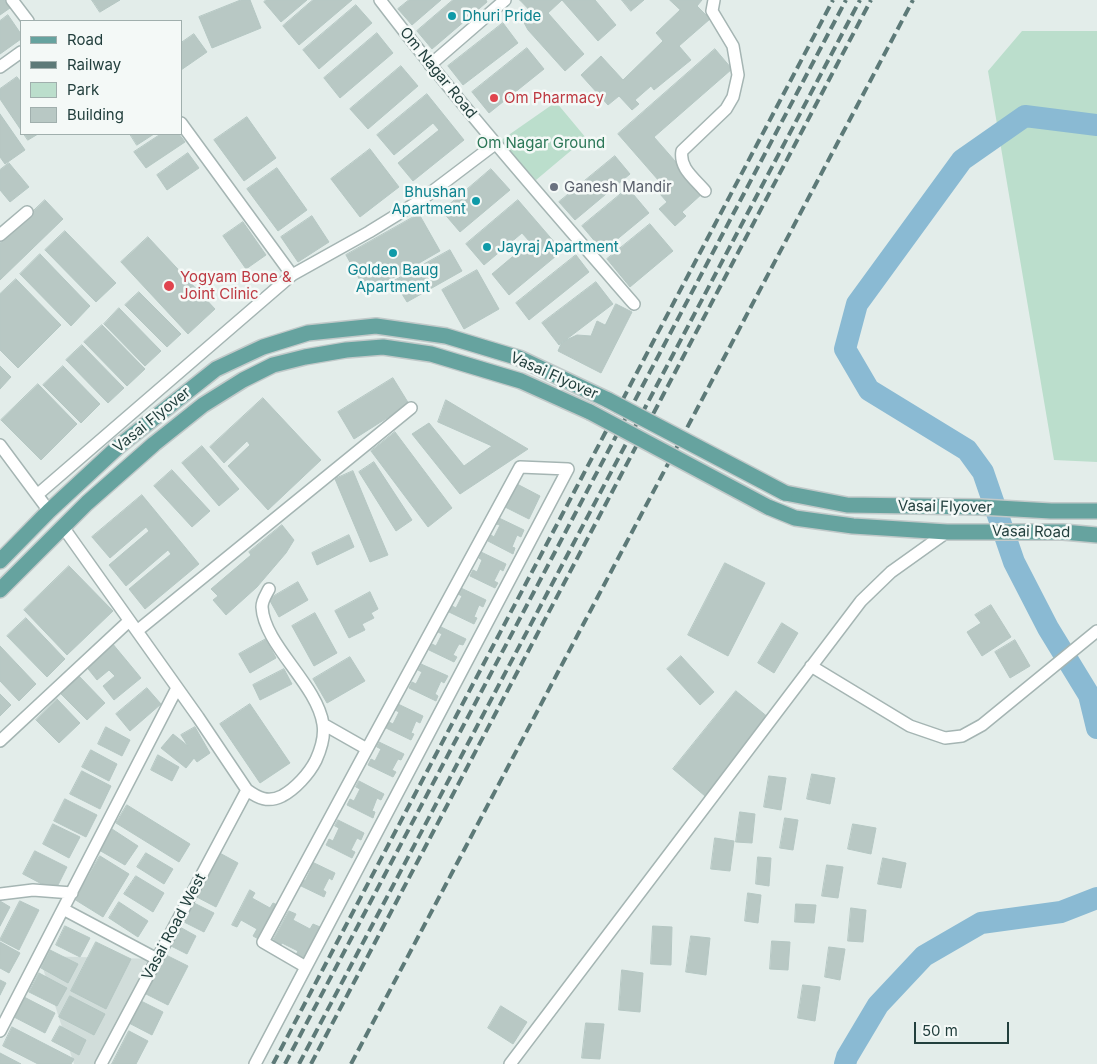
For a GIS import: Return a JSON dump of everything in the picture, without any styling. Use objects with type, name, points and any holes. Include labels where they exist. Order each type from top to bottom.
[{"type":"main road","name":"Vasai Flyover","points":[[0,561],[79,482],[126,440],[216,369],[263,347],[308,333],[376,326],[446,336],[519,358],[608,400],[785,493],[847,505],[1097,511]]},
{"type":"main road","name":"Vasai Flyover","points":[[0,590],[93,498],[154,444],[203,405],[243,380],[273,366],[305,357],[346,350],[383,347],[431,354],[521,381],[590,412],[768,507],[795,518],[853,526],[947,532]]},
{"type":"main road","points":[[49,511],[63,527]]},
{"type":"main road","name":"Vasai Road","points":[[947,532],[1063,532],[1097,535]]},
{"type":"street","points":[[12,0],[27,20]]},
{"type":"street","name":"Om Nagar Road","points":[[380,0],[494,144],[634,304]]},
{"type":"street","points":[[430,65],[505,0]]},
{"type":"street","points":[[705,191],[684,167],[680,160],[682,151],[726,109],[733,97],[738,75],[733,46],[712,12],[714,0]]},
{"type":"street","points":[[0,67],[20,53]]},
{"type":"street","points":[[182,124],[292,275]]},
{"type":"street","points":[[37,494],[292,275],[369,232],[421,200],[494,144]]},
{"type":"street","points":[[0,235],[27,212]]},
{"type":"street","points":[[137,631],[411,408]]},
{"type":"street","points":[[0,445],[49,511]]},
{"type":"street","points":[[255,1064],[568,469],[520,467],[263,942],[306,967]]},
{"type":"street","points":[[63,527],[247,790],[258,798],[269,800],[282,796],[306,775],[314,763],[323,739],[324,724],[318,706],[267,627],[262,606],[263,599],[269,590]]},
{"type":"street","points":[[510,1064],[861,600],[891,572],[947,532]]},
{"type":"street","points":[[0,741],[129,621]]},
{"type":"street","points":[[811,666],[910,726],[945,738],[962,736],[982,725],[1097,631]]},
{"type":"street","points":[[0,1031],[177,688]]},
{"type":"street","points":[[324,724],[367,749]]},
{"type":"street","name":"Vasai Road West","points":[[101,1064],[247,790]]},
{"type":"street","points":[[0,894],[32,890],[72,893]]},
{"type":"street","points":[[63,909],[157,959]]},
{"type":"shaded area","points":[[39,956],[157,959],[101,1064],[74,1064]]},
{"type":"green space","points":[[1022,31],[1097,31],[1097,462],[1054,460],[988,71]]},
{"type":"green space","name":"Om Nagar Ground","points":[[556,102],[586,138],[536,180],[500,141]]},
{"type":"building","points":[[0,0],[4,0],[10,8],[0,15]]},
{"type":"building","points":[[92,0],[120,0],[100,12]]},
{"type":"building","points":[[241,0],[250,0],[261,28],[212,48],[199,17]]},
{"type":"building","points":[[266,0],[307,0],[281,22],[264,2]]},
{"type":"building","points":[[313,0],[352,0],[299,45],[283,26]]},
{"type":"building","points":[[409,0],[441,0],[412,25],[398,9]]},
{"type":"building","name":"Dhuri Pride","points":[[453,0],[486,0],[487,2],[432,49],[417,31]]},
{"type":"building","points":[[520,0],[562,0],[548,13],[584,54],[565,71],[528,30],[522,19],[530,11]]},
{"type":"building","points":[[562,0],[595,0],[616,25],[598,41]]},
{"type":"building","points":[[622,0],[644,0],[631,11]]},
{"type":"building","points":[[670,0],[702,0],[697,6],[710,19],[679,46],[691,60],[654,90],[651,86],[635,100],[639,104],[632,110],[619,96],[608,105],[581,75],[601,56],[623,80],[663,41],[656,33],[680,10]]},
{"type":"building","points":[[356,5],[372,23],[319,69],[303,50]]},
{"type":"building","points":[[8,15],[20,33],[20,40],[0,54],[0,21]]},
{"type":"building","points":[[503,23],[518,43],[463,85],[448,66]]},
{"type":"building","points":[[377,33],[393,53],[340,98],[324,78]]},
{"type":"building","points":[[194,34],[207,52],[182,69],[182,42]]},
{"type":"building","points":[[527,48],[544,69],[489,113],[472,92]]},
{"type":"building","points":[[715,49],[732,69],[654,137],[703,193],[682,212],[686,216],[675,226],[659,209],[667,202],[653,186],[659,181],[618,134]]},
{"type":"building","points":[[401,66],[418,86],[368,129],[350,109]]},
{"type":"building","points":[[17,77],[20,81],[20,129],[0,99],[0,89]]},
{"type":"building","points":[[427,94],[464,140],[413,181],[398,163],[439,130],[433,123],[394,155],[377,135]]},
{"type":"building","points":[[0,114],[25,150],[5,164],[0,157]]},
{"type":"building","points":[[247,117],[276,158],[244,181],[214,140]]},
{"type":"building","points":[[25,135],[36,135],[28,140]]},
{"type":"building","points":[[131,135],[152,135],[137,145]]},
{"type":"building","points":[[160,135],[180,135],[185,142],[146,168],[134,152]]},
{"type":"building","points":[[370,149],[399,187],[360,217],[331,179]]},
{"type":"building","points":[[188,153],[199,168],[167,190],[157,175]]},
{"type":"building","points":[[615,156],[630,174],[575,220],[559,202]]},
{"type":"building","points":[[9,163],[29,187],[10,202],[0,190],[0,170]]},
{"type":"building","points":[[277,168],[307,210],[278,231],[247,189]]},
{"type":"building","name":"Bhushan Apartment","points":[[491,169],[510,190],[460,232],[442,211]]},
{"type":"building","points":[[628,188],[649,213],[603,251],[582,226]]},
{"type":"building","points":[[45,200],[63,219],[0,280],[0,243]]},
{"type":"building","name":"Jayraj Apartment","points":[[518,200],[562,251],[509,295],[492,274],[530,242],[522,233],[484,265],[466,244]]},
{"type":"building","name":"Golden Baug Apartment","points":[[419,214],[440,251],[367,293],[346,255]]},
{"type":"building","points":[[312,216],[329,242],[298,262],[281,237]]},
{"type":"building","points":[[243,222],[266,255],[246,269],[223,236]]},
{"type":"building","points":[[650,224],[673,251],[630,287],[607,259]]},
{"type":"building","points":[[65,231],[116,283],[96,302],[45,250]]},
{"type":"building","points":[[148,237],[215,309],[188,334],[121,262]]},
{"type":"building","points":[[450,250],[462,271],[407,302],[394,281]]},
{"type":"building","points":[[40,254],[90,306],[71,326],[20,274]]},
{"type":"building","points":[[576,255],[589,272],[529,320],[516,303]]},
{"type":"building","points":[[477,270],[499,309],[464,329],[442,290]]},
{"type":"building","points":[[16,279],[61,325],[18,368],[0,350],[0,294]]},
{"type":"building","points":[[596,282],[613,304],[559,345],[542,323]]},
{"type":"building","points":[[139,292],[181,334],[167,347],[125,305]]},
{"type":"building","points":[[616,304],[632,312],[601,373],[558,351],[562,342],[577,335],[591,336],[597,321],[605,325]]},
{"type":"building","points":[[119,308],[161,351],[145,366],[104,324]]},
{"type":"building","points":[[102,325],[145,369],[127,386],[84,342]]},
{"type":"building","points":[[82,345],[124,388],[108,403],[66,360]]},
{"type":"building","points":[[0,366],[11,377],[0,389]]},
{"type":"building","points":[[63,366],[100,404],[81,423],[43,385]]},
{"type":"building","points":[[393,378],[409,404],[354,439],[338,412]]},
{"type":"building","points":[[38,384],[77,424],[41,460],[1,420]]},
{"type":"building","points":[[263,398],[321,460],[268,510],[228,466],[250,445],[247,441],[224,463],[210,447]]},
{"type":"building","points":[[446,400],[528,449],[460,494],[412,434],[429,423],[464,466],[492,446],[438,422]]},
{"type":"building","points":[[395,432],[452,508],[428,527],[371,451]]},
{"type":"building","points":[[202,446],[239,489],[219,506],[182,463]]},
{"type":"building","points":[[374,462],[412,520],[396,531],[359,472]]},
{"type":"building","points":[[172,470],[210,511],[192,527],[154,486]]},
{"type":"building","points":[[353,471],[388,555],[370,562],[335,479]]},
{"type":"building","points":[[517,484],[540,496],[529,519],[505,507]]},
{"type":"building","points":[[142,495],[199,564],[145,609],[129,589],[171,554],[168,550],[126,586],[109,565],[149,531],[146,527],[110,558],[92,537]]},
{"type":"building","points":[[499,518],[524,530],[521,537],[517,535],[512,547],[515,548],[513,554],[488,541],[491,535],[494,537],[500,525],[496,524]]},
{"type":"building","points":[[282,525],[294,540],[286,553],[257,587],[226,615],[213,600],[218,596],[211,589],[251,555],[249,552]]},
{"type":"building","points":[[349,535],[354,547],[317,565],[312,553]]},
{"type":"building","points":[[481,552],[506,564],[503,571],[500,569],[494,581],[498,583],[495,588],[470,576],[473,570],[477,572],[482,560],[479,558]]},
{"type":"building","points":[[725,563],[765,583],[728,656],[688,635]]},
{"type":"building","points":[[69,566],[113,611],[67,655],[24,610]]},
{"type":"building","points":[[298,582],[308,600],[279,617],[269,599]]},
{"type":"building","points":[[461,588],[486,600],[483,607],[479,605],[474,617],[477,618],[474,624],[449,612],[452,606],[456,608],[462,596],[458,594]]},
{"type":"building","points":[[370,592],[378,609],[371,613],[374,618],[362,624],[365,630],[349,638],[335,611]]},
{"type":"building","points":[[991,605],[1011,637],[982,656],[967,632],[981,623],[975,615]]},
{"type":"building","points":[[315,613],[337,653],[314,666],[292,626]]},
{"type":"building","points":[[26,618],[65,659],[47,677],[7,636]]},
{"type":"building","points":[[782,623],[798,633],[774,673],[758,663]]},
{"type":"building","points":[[441,627],[466,639],[463,645],[459,644],[453,655],[457,657],[454,662],[429,650],[432,644],[436,646],[442,634],[438,632]]},
{"type":"building","points":[[266,639],[276,658],[250,673],[239,654]]},
{"type":"building","points":[[1015,640],[1030,666],[1010,678],[995,652]]},
{"type":"building","points":[[112,643],[141,678],[114,700],[103,686],[115,676],[109,670],[97,680],[85,665]]},
{"type":"building","points":[[0,646],[36,684],[19,701],[0,681]]},
{"type":"building","points":[[681,656],[714,692],[700,705],[667,669]]},
{"type":"building","points":[[350,657],[365,681],[327,703],[313,679]]},
{"type":"building","points":[[421,664],[448,676],[444,683],[441,681],[435,694],[438,696],[436,701],[409,688],[412,682],[416,684],[422,672],[418,670]]},
{"type":"building","points":[[284,669],[292,684],[260,700],[253,685]]},
{"type":"building","points":[[78,675],[105,703],[87,720],[60,693]]},
{"type":"building","points":[[147,688],[161,704],[130,731],[116,714]]},
{"type":"building","points":[[736,691],[769,718],[705,796],[673,769]]},
{"type":"building","points":[[0,694],[11,705],[0,716]]},
{"type":"building","points":[[57,699],[80,723],[59,743],[36,720]]},
{"type":"building","points":[[250,704],[290,763],[260,783],[220,724]]},
{"type":"building","points":[[398,704],[423,716],[420,723],[416,721],[411,733],[414,734],[411,740],[386,728],[389,722],[393,724],[399,712],[395,710]]},
{"type":"building","points":[[106,727],[130,740],[122,756],[98,744]]},
{"type":"building","points":[[195,727],[210,753],[197,762],[194,758],[186,768],[161,748],[173,734],[188,746],[181,735]]},
{"type":"building","points":[[379,742],[404,754],[401,760],[398,759],[392,770],[396,772],[393,777],[368,765],[371,759],[375,761],[381,749],[377,747]]},
{"type":"building","points":[[91,750],[117,764],[109,781],[82,767]]},
{"type":"building","points":[[158,755],[179,767],[172,781],[151,770]]},
{"type":"building","points":[[82,771],[111,786],[100,809],[70,794]]},
{"type":"building","points":[[812,774],[835,778],[830,804],[807,799]]},
{"type":"building","points":[[769,776],[786,778],[781,810],[764,807]]},
{"type":"building","points":[[359,781],[384,794],[381,800],[377,798],[372,811],[375,812],[373,818],[347,805],[350,799],[354,801],[360,789],[356,787]]},
{"type":"building","points":[[65,799],[97,815],[86,837],[54,821]]},
{"type":"building","points":[[127,805],[190,844],[179,862],[116,823]]},
{"type":"building","points":[[740,812],[755,814],[752,843],[736,842]]},
{"type":"building","points":[[785,818],[798,820],[793,850],[780,848]]},
{"type":"building","points":[[338,820],[364,833],[361,840],[357,838],[351,850],[355,852],[352,858],[326,845],[329,839],[333,841],[339,828],[335,826]]},
{"type":"building","points":[[53,824],[80,837],[69,858],[43,844]]},
{"type":"building","points":[[853,824],[876,828],[871,854],[848,849]]},
{"type":"building","points":[[112,829],[138,846],[125,865],[99,850]]},
{"type":"building","points":[[715,838],[734,841],[730,871],[711,869]]},
{"type":"building","points":[[35,851],[67,867],[55,891],[23,874]]},
{"type":"building","points":[[216,851],[238,863],[216,907],[193,895]]},
{"type":"building","points":[[146,853],[173,869],[164,884],[137,867]]},
{"type":"building","points":[[100,856],[129,874],[103,917],[74,899]]},
{"type":"building","points":[[758,857],[771,858],[769,886],[756,884]]},
{"type":"building","points":[[883,858],[906,863],[901,888],[878,884]]},
{"type":"building","points":[[310,861],[335,873],[332,880],[329,878],[323,890],[326,892],[324,897],[299,885],[302,879],[305,881],[311,869],[307,867]]},
{"type":"building","points":[[827,865],[843,867],[838,898],[822,896]]},
{"type":"building","points":[[136,876],[164,893],[153,912],[124,894]]},
{"type":"building","points":[[250,890],[255,893],[252,898],[270,908],[273,903],[280,906],[262,941],[253,936],[257,929],[241,920],[237,927],[232,925]]},
{"type":"building","points":[[748,893],[761,895],[758,923],[745,921]]},
{"type":"building","points":[[0,901],[10,907],[0,926]]},
{"type":"building","points":[[20,901],[39,910],[19,950],[0,940]]},
{"type":"building","points":[[119,902],[148,921],[138,937],[109,918]]},
{"type":"building","points":[[194,903],[214,913],[204,932],[184,922]]},
{"type":"building","points":[[796,904],[816,905],[814,923],[795,922]]},
{"type":"building","points":[[851,908],[866,910],[863,942],[848,941]]},
{"type":"building","points":[[289,911],[296,914],[293,920],[310,929],[313,924],[320,927],[302,960],[295,957],[298,951],[282,943],[279,948],[271,944]]},
{"type":"building","points":[[65,926],[90,938],[80,957],[56,945]]},
{"type":"building","points":[[178,926],[196,936],[187,954],[169,945]]},
{"type":"building","points":[[653,926],[672,927],[671,965],[651,964]]},
{"type":"building","points":[[691,936],[710,938],[706,975],[686,972]]},
{"type":"building","points":[[772,941],[790,942],[788,970],[770,969]]},
{"type":"building","points":[[0,942],[20,953],[9,973],[0,968]]},
{"type":"building","points":[[96,942],[131,959],[106,1009],[71,991]]},
{"type":"building","points":[[829,947],[845,949],[840,980],[825,977]]},
{"type":"building","points":[[50,950],[78,964],[68,983],[41,968]]},
{"type":"building","points":[[162,953],[188,966],[168,1005],[142,992]]},
{"type":"building","points":[[622,970],[643,973],[640,1012],[619,1010]]},
{"type":"building","points":[[39,973],[67,988],[57,1006],[29,992]]},
{"type":"building","points":[[0,980],[6,983],[0,995]]},
{"type":"building","points":[[803,985],[820,987],[815,1021],[798,1018]]},
{"type":"building","points":[[70,996],[105,1014],[94,1035],[59,1017]]},
{"type":"building","points":[[24,997],[55,1013],[45,1033],[14,1017]]},
{"type":"building","points":[[139,1000],[163,1012],[152,1035],[127,1022]]},
{"type":"building","points":[[501,1006],[527,1022],[513,1044],[488,1028]]},
{"type":"building","points":[[586,1023],[604,1024],[600,1059],[582,1058]]},
{"type":"building","points":[[60,1026],[86,1040],[79,1055],[52,1041]]},
{"type":"building","points":[[12,1027],[74,1059],[71,1064],[38,1064],[3,1046]]},
{"type":"building","points":[[129,1031],[148,1041],[136,1064],[112,1064]]},
{"type":"building","points":[[0,1053],[21,1064],[0,1064]]},
{"type":"waterway","points":[[1097,125],[1025,116],[962,160],[857,304],[845,349],[869,390],[967,450],[983,472],[1014,562],[1048,628],[1089,695],[1097,728]]},
{"type":"waterway","points":[[845,1064],[847,1057],[878,1005],[924,956],[981,923],[1061,912],[1097,898]]},
{"type":"railway","points":[[273,1064],[833,0]]},
{"type":"railway","points":[[285,1064],[846,0]]},
{"type":"railway","points":[[299,1064],[860,0]]},
{"type":"railway","points":[[311,1064],[871,0]]},
{"type":"railway","points":[[351,1064],[913,0]]},
{"type":"place","name":"Dhuri Pride","points":[[452,16]]},
{"type":"place","name":"Om Pharmacy","points":[[494,98]]},
{"type":"place","name":"Ganesh Mandir","points":[[554,187]]},
{"type":"place","name":"Bhushan Apartment","points":[[476,201]]},
{"type":"place","name":"Jayraj Apartment","points":[[487,247]]},
{"type":"place","name":"Golden Baug Apartment","points":[[393,253]]},
{"type":"place","name":"Yogyam Bone & Joint Clinic","points":[[169,286]]}]
